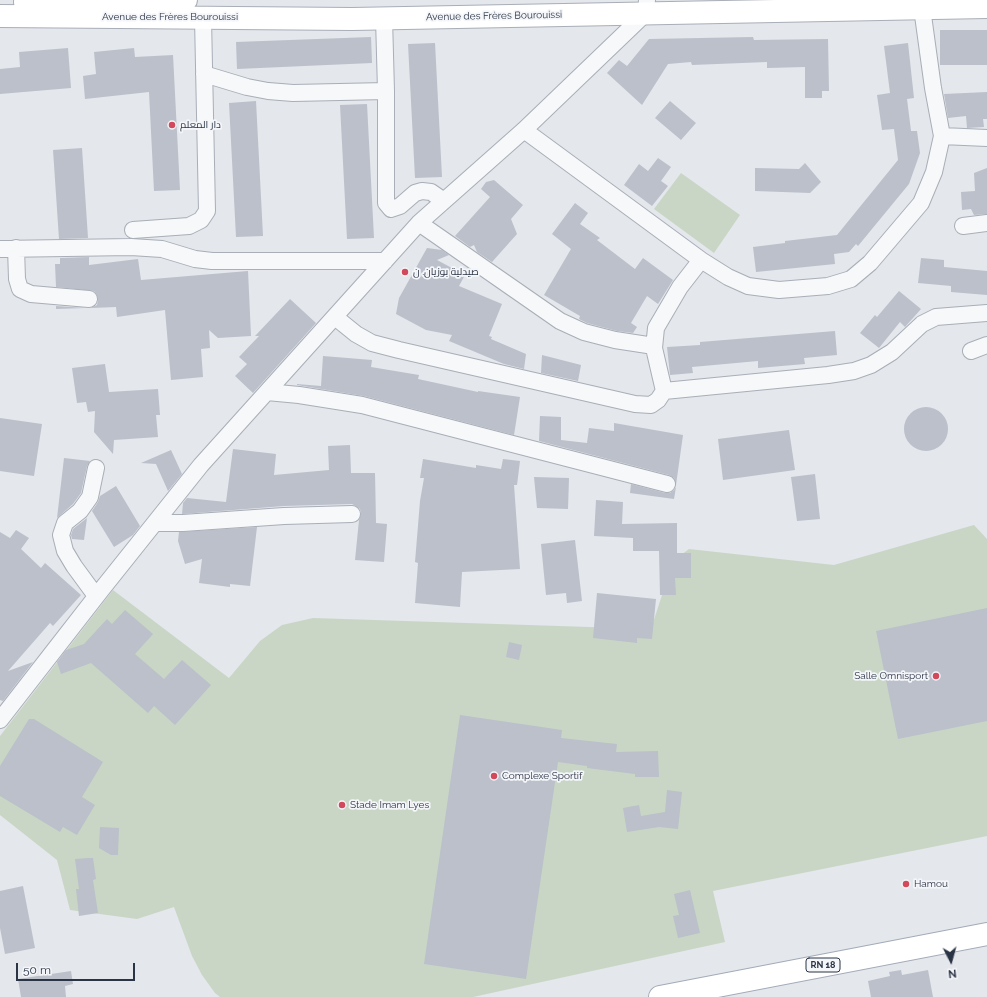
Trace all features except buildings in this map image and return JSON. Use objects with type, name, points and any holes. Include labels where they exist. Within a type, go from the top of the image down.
[{"type":"main road","points":[[0,2],[186,0]]},
{"type":"main road","name":"Avenue des Frères Bourouissi","points":[[0,16],[384,18],[647,7],[987,7]]},
{"type":"main road","name":"RN 18","points":[[660,997],[987,934]]},
{"type":"street","points":[[0,720],[96,596],[201,465],[385,261],[419,224],[524,130],[647,7]]},
{"type":"street","points":[[524,130],[701,260],[728,277],[748,286],[779,290],[828,286],[851,279],[870,263],[921,203],[934,172],[942,136],[933,88],[922,8]]},
{"type":"street","points":[[133,230],[189,226],[201,220],[207,211],[202,18]]},
{"type":"street","points":[[384,18],[386,91],[386,203],[391,209],[400,206],[415,193],[422,191],[431,192],[444,201]]},
{"type":"street","points":[[204,74],[246,87],[268,91],[293,93],[386,91]]},
{"type":"street","points":[[942,136],[987,138]]},
{"type":"street","points":[[963,226],[987,223]]},
{"type":"street","points":[[419,224],[560,321],[584,332],[615,340],[654,346]]},
{"type":"street","points":[[0,248],[131,247],[162,249],[196,259],[212,261],[385,261]]},
{"type":"street","points":[[16,248],[17,279],[20,289],[31,294],[89,299]]},
{"type":"street","points":[[335,317],[356,334],[372,343],[635,404],[650,405],[658,400],[664,391],[654,346],[656,328],[680,287],[701,260]]},
{"type":"street","points":[[664,391],[828,375],[854,370],[871,365],[892,352],[922,324],[936,317],[987,313]]},
{"type":"street","points":[[972,351],[987,345]]},
{"type":"street","points":[[267,392],[313,397],[362,405],[667,484]]},
{"type":"street","points":[[96,468],[90,497],[80,511],[64,523],[61,535],[65,551],[96,596]]},
{"type":"street","points":[[155,523],[183,524],[284,516],[352,514]]},
{"type":"green space","points":[[681,173],[740,215],[714,253],[654,209]]},
{"type":"green space","name":"Complexe Sportif","points":[[974,525],[987,539],[987,836],[713,891],[725,942],[473,997],[220,997],[215,993],[202,975],[192,956],[174,907],[137,919],[70,910],[57,860],[0,815],[0,736],[113,590],[229,678],[260,641],[282,625],[313,618],[651,629],[673,561],[689,549],[834,565]]},
{"type":"place","name":"دار المعلم","points":[[172,125]]},
{"type":"place","name":"صيدلية بوزيان. ن","points":[[405,272]]},
{"type":"place","name":"Salle Omnisport","points":[[936,676]]},
{"type":"place","name":"Complexe Sportif","points":[[494,776]]},
{"type":"place","name":"Stade Imam Lyes","points":[[342,805]]},
{"type":"place","name":"Hamou","points":[[906,884]]}]
